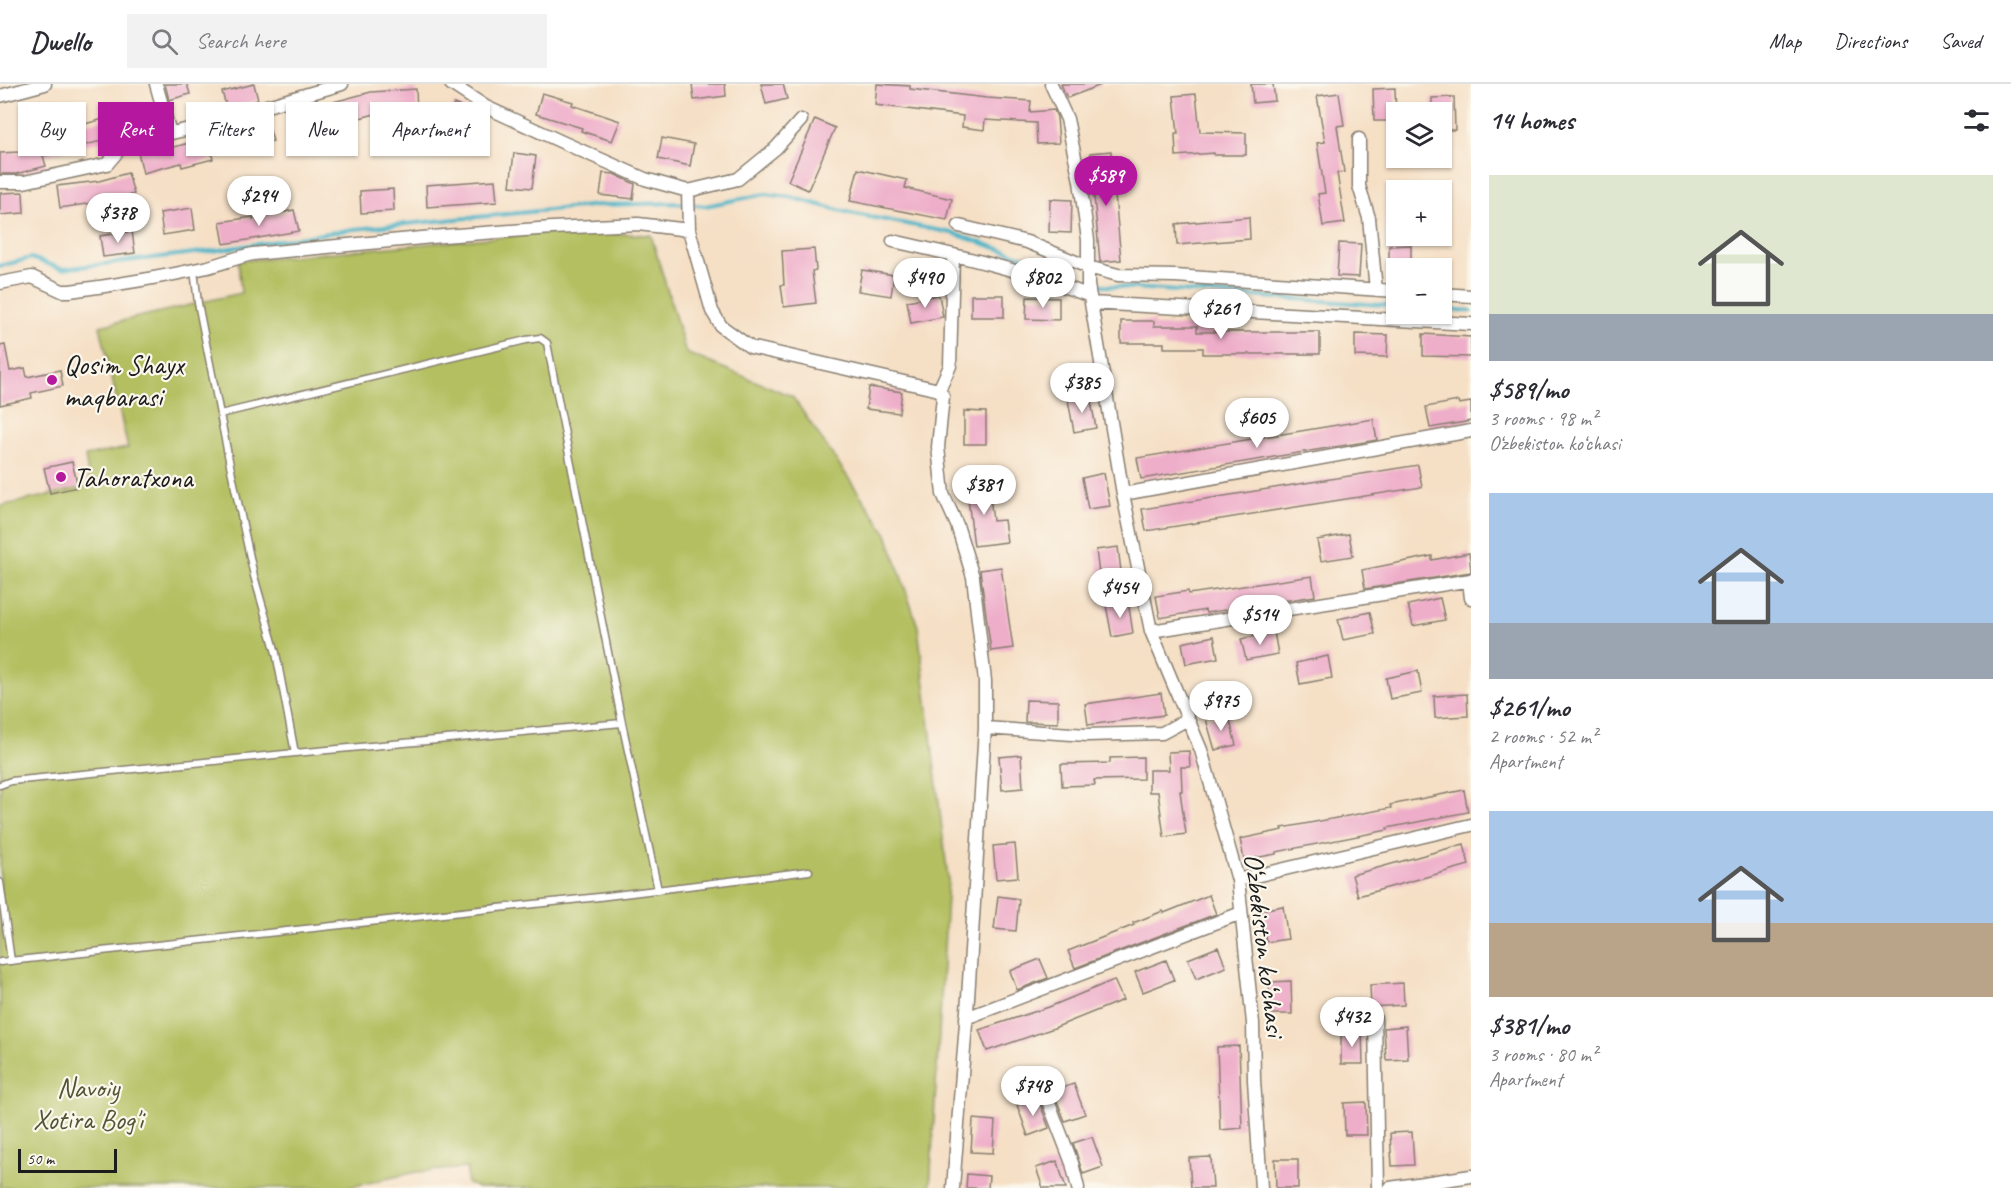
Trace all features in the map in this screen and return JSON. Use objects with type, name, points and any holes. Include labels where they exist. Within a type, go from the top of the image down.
[{"type":"street","points":[[0,96],[45,84]]},
{"type":"street","points":[[156,84],[161,102]]},
{"type":"street","points":[[174,132],[342,84]]},
{"type":"street","points":[[451,84],[463,88],[486,107],[635,175],[688,191],[738,179],[776,148],[801,120]]},
{"type":"street","name":"O‘zbekiston ko‘chasi","points":[[1051,84],[1067,119],[1080,181],[1088,240],[1090,300],[1123,494],[1151,631],[1201,750],[1238,880],[1253,1023],[1261,1188]]},
{"type":"street","points":[[1359,140],[1359,186],[1369,218],[1376,290]]},
{"type":"street","points":[[0,182],[24,182],[107,164],[114,156]]},
{"type":"street","points":[[688,191],[689,230],[712,311],[721,326],[750,347],[939,390]]},
{"type":"street","points":[[0,283],[32,277],[62,291],[70,291],[194,270],[253,254],[454,235],[638,224],[689,230]]},
{"type":"street","points":[[958,226],[1027,243],[1088,267],[1118,275],[1175,276],[1386,290]]},
{"type":"street","points":[[893,241],[1048,280],[1090,300],[1471,324]]},
{"type":"street","points":[[939,390],[950,366],[953,255]]},
{"type":"street","points":[[1452,295],[1471,296]]},
{"type":"street","points":[[939,390],[942,396],[938,447],[943,494],[957,525],[973,577],[985,681],[985,728],[953,1188]]},
{"type":"street","points":[[1123,494],[1471,431]]},
{"type":"street","points":[[1151,631],[1470,581],[1471,598]]},
{"type":"street","points":[[985,728],[1087,735],[1162,733],[1188,719]]},
{"type":"street","points":[[1238,880],[1471,825]]},
{"type":"street","points":[[966,1018],[1241,913]]},
{"type":"street","points":[[1375,1019],[1378,1188]]},
{"type":"street","points":[[1043,1088],[1072,1163],[1078,1188]]},
{"type":"street","points":[[1390,1188],[1471,1176]]},
{"type":"lane","points":[[194,270],[198,303],[220,414],[254,576],[276,653],[295,753]]},
{"type":"lane","points":[[220,414],[526,340],[540,338],[547,343],[622,723],[658,890]]},
{"type":"lane","points":[[0,785],[10,781],[622,723]]},
{"type":"lane","points":[[0,962],[658,890],[809,871]]},
{"type":"lane","points":[[0,882],[11,961]]},
{"type":"green space","name":"Navoiy Xotira Bog'i","points":[[554,232],[651,235],[686,353],[792,396],[887,534],[918,627],[948,879],[930,1188],[478,1188],[467,1183],[467,1168],[416,1172],[346,1188],[0,1188],[0,506],[90,486],[85,456],[128,448],[100,326],[241,293],[238,261]]},
{"type":"building","points":[[165,84],[187,84],[190,94],[169,100]]},
{"type":"building","points":[[254,84],[258,100],[225,102],[222,92]]},
{"type":"building","points":[[692,84],[725,84],[726,96],[694,100]]},
{"type":"building","points":[[761,84],[783,84],[787,99],[766,104]]},
{"type":"building","points":[[877,84],[910,86],[910,89],[987,98],[1031,101],[1030,112],[1054,110],[1057,117],[1059,143],[1037,144],[1036,123],[985,120],[984,130],[962,127],[963,116],[875,105]]},
{"type":"building","points":[[1061,84],[1101,84],[1101,85],[1067,98]]},
{"type":"building","points":[[1251,84],[1273,84],[1275,101],[1253,103]]},
{"type":"building","points":[[1395,88],[1395,102],[1386,102],[1386,121],[1374,121],[1373,89]]},
{"type":"building","points":[[416,89],[417,102],[370,102],[370,115],[358,118],[358,102],[333,102],[371,92]]},
{"type":"building","points":[[542,93],[573,102],[572,105],[620,121],[612,141],[581,131],[582,128],[536,114]]},
{"type":"building","points":[[1339,93],[1344,125],[1337,126],[1344,172],[1337,173],[1345,223],[1323,226],[1318,194],[1325,193],[1317,143],[1325,142],[1317,96]]},
{"type":"building","points":[[1196,94],[1200,132],[1246,133],[1246,155],[1214,155],[1214,153],[1176,156],[1175,134],[1178,134],[1174,96]]},
{"type":"building","points":[[1454,97],[1455,130],[1452,130],[1452,102],[1432,102],[1432,98]]},
{"type":"building","points":[[815,119],[835,128],[808,190],[788,181]]},
{"type":"building","points":[[98,120],[98,142],[86,145],[86,124]]},
{"type":"building","points":[[662,138],[694,144],[690,166],[658,159]]},
{"type":"building","points":[[186,144],[186,156],[212,156],[213,159],[182,167],[181,163],[143,173],[139,156],[174,156],[174,147]]},
{"type":"building","points":[[1111,151],[1121,260],[1100,262],[1090,153]]},
{"type":"building","points":[[18,152],[18,156],[43,156],[46,166],[16,174],[0,174],[0,153]]},
{"type":"building","points":[[514,153],[536,156],[532,188],[510,186]]},
{"type":"building","points":[[858,169],[907,180],[905,188],[952,199],[947,220],[850,201]]},
{"type":"building","points":[[128,173],[134,194],[60,208],[57,186],[99,181]]},
{"type":"building","points":[[603,173],[614,174],[635,184],[633,199],[600,195]]},
{"type":"building","points":[[495,180],[497,202],[427,207],[426,185]]},
{"type":"building","points":[[393,189],[394,211],[361,213],[360,191]]},
{"type":"building","points":[[23,192],[24,213],[0,215],[0,193]]},
{"type":"building","points":[[1050,199],[1072,200],[1071,233],[1049,232]]},
{"type":"building","points":[[192,208],[195,230],[163,235],[160,213]]},
{"type":"building","points":[[294,210],[299,231],[224,244],[220,222],[253,217],[253,219]]},
{"type":"building","points":[[1249,217],[1250,239],[1177,245],[1176,224]]},
{"type":"building","points":[[132,231],[135,253],[103,257],[100,236]]},
{"type":"building","points":[[1339,243],[1361,244],[1359,277],[1337,276]]},
{"type":"building","points":[[1389,246],[1411,246],[1411,258],[1389,258]]},
{"type":"building","points":[[814,249],[816,270],[812,271],[816,303],[784,307],[781,285],[784,285],[782,251]]},
{"type":"building","points":[[862,270],[894,275],[891,296],[858,291]]},
{"type":"building","points":[[939,295],[943,317],[911,323],[907,301]]},
{"type":"building","points":[[971,295],[1004,295],[1004,317],[971,317]]},
{"type":"building","points":[[1027,297],[1059,298],[1059,320],[1026,319]]},
{"type":"building","points":[[1121,321],[1154,321],[1154,326],[1197,326],[1197,332],[1320,332],[1320,354],[1203,354],[1203,348],[1164,348],[1164,343],[1121,343]]},
{"type":"building","points":[[1355,334],[1388,335],[1387,357],[1355,356]]},
{"type":"building","points":[[1423,334],[1471,337],[1471,357],[1423,356]]},
{"type":"building","points":[[5,345],[10,371],[25,368],[27,377],[60,370],[63,386],[31,393],[32,398],[0,405],[0,346]]},
{"type":"building","points":[[869,387],[902,392],[899,413],[866,409]]},
{"type":"building","points":[[1090,396],[1096,428],[1074,432],[1068,400]]},
{"type":"building","points":[[1458,401],[1459,404],[1471,402],[1471,421],[1430,428],[1426,407]]},
{"type":"building","points":[[964,411],[986,412],[986,444],[964,444]]},
{"type":"building","points":[[1373,419],[1377,440],[1141,479],[1137,458]]},
{"type":"building","name":"Tahoratxona","points":[[72,462],[78,487],[50,493],[44,468]]},
{"type":"building","points":[[1418,465],[1422,487],[1146,531],[1142,509]]},
{"type":"building","points":[[1104,473],[1110,506],[1088,509],[1082,478]]},
{"type":"building","points":[[988,480],[993,521],[1004,520],[1007,542],[974,546],[966,483]]},
{"type":"building","points":[[1349,534],[1353,556],[1321,561],[1317,540]]},
{"type":"building","points":[[1118,547],[1122,579],[1100,582],[1096,550]]},
{"type":"building","points":[[1469,553],[1471,572],[1365,589],[1362,570],[1432,556],[1432,560]]},
{"type":"building","points":[[1001,567],[1013,648],[991,651],[980,570]]},
{"type":"building","points":[[1312,576],[1315,596],[1160,618],[1156,596],[1188,591],[1189,594]]},
{"type":"building","points":[[1440,598],[1445,620],[1413,626],[1408,605]]},
{"type":"building","points":[[1128,601],[1133,633],[1112,637],[1106,605]]},
{"type":"building","points":[[1370,612],[1375,634],[1343,640],[1338,619]]},
{"type":"building","points":[[1274,632],[1278,654],[1246,660],[1241,639]]},
{"type":"building","points":[[1214,636],[1218,658],[1186,664],[1182,643]]},
{"type":"building","points":[[1328,656],[1332,678],[1300,684],[1296,663]]},
{"type":"building","points":[[1418,671],[1422,693],[1390,699],[1386,678]]},
{"type":"building","points":[[1161,693],[1164,715],[1088,725],[1085,704]]},
{"type":"building","points":[[1467,694],[1468,716],[1435,718],[1434,696]]},
{"type":"building","points":[[1026,700],[1058,701],[1058,723],[1025,722]]},
{"type":"building","points":[[1228,713],[1236,745],[1215,750],[1206,719]]},
{"type":"building","points":[[1189,751],[1190,767],[1181,767],[1182,791],[1180,791],[1186,834],[1164,837],[1158,792],[1149,792],[1149,770],[1169,770],[1168,752]]},
{"type":"building","points":[[1021,755],[1023,788],[1002,790],[999,757]]},
{"type":"building","points":[[1143,757],[1143,779],[1094,780],[1095,785],[1062,786],[1061,764],[1110,763],[1110,758]]},
{"type":"building","points":[[1464,790],[1468,812],[1244,860],[1240,839],[1283,830],[1282,828],[1391,808],[1390,805]]},
{"type":"building","points":[[1015,844],[1018,877],[996,879],[993,846]]},
{"type":"building","points":[[1464,844],[1469,865],[1358,896],[1352,875]]},
{"type":"building","points":[[1209,895],[1216,914],[1075,968],[1068,951],[1163,911],[1164,913]]},
{"type":"building","points":[[998,896],[1019,899],[1016,931],[994,929]]},
{"type":"building","points":[[1283,906],[1288,939],[1266,942],[1261,910]]},
{"type":"building","points":[[1218,947],[1226,967],[1196,979],[1188,959]]},
{"type":"building","points":[[1040,959],[1048,978],[1017,990],[1010,971]]},
{"type":"building","points":[[1166,960],[1174,980],[1143,992],[1135,972]]},
{"type":"building","points":[[1114,980],[1123,1000],[1054,1028],[987,1051],[979,1030],[1049,1007]]},
{"type":"building","points":[[1291,981],[1292,1014],[1270,1014],[1269,982]]},
{"type":"building","points":[[1403,983],[1404,1005],[1371,1007],[1370,985]]},
{"type":"building","points":[[1406,1026],[1408,1059],[1386,1060],[1384,1028]]},
{"type":"building","points":[[1362,1031],[1363,1064],[1341,1064],[1341,1032]]},
{"type":"building","points":[[1239,1046],[1242,1128],[1220,1130],[1217,1047]]},
{"type":"building","points":[[1074,1084],[1085,1114],[1065,1121],[1053,1091]]},
{"type":"building","points":[[1038,1098],[1049,1128],[1028,1136],[1017,1105]]},
{"type":"building","points":[[1366,1102],[1367,1135],[1345,1135],[1344,1103]]},
{"type":"building","points":[[973,1119],[995,1121],[993,1153],[971,1152]]},
{"type":"building","points":[[1412,1132],[1414,1165],[1392,1166],[1390,1133]]},
{"type":"building","points":[[1092,1137],[1103,1167],[1083,1174],[1073,1143]]},
{"type":"building","points":[[1211,1157],[1213,1188],[1191,1188],[1189,1158]]},
{"type":"building","points":[[1275,1159],[1298,1159],[1298,1188],[1276,1188]]},
{"type":"building","points":[[1057,1161],[1066,1188],[1043,1188],[1036,1168]]},
{"type":"building","points":[[967,1174],[989,1176],[988,1188],[966,1188]]},
{"type":"waterway","points":[[0,266],[31,258],[62,269],[219,250],[354,229],[600,205],[675,203],[705,206],[765,194],[790,197],[850,213],[952,233],[1077,275]]},
{"type":"waterway","points":[[1098,283],[1105,286],[1386,305]]},
{"type":"waterway","points":[[1452,310],[1471,311]]},
{"type":"place","name":"Qosim Shayx maqbarasi","points":[[52,380]]},
{"type":"place","name":"Tahoratxona","points":[[61,477]]}]
